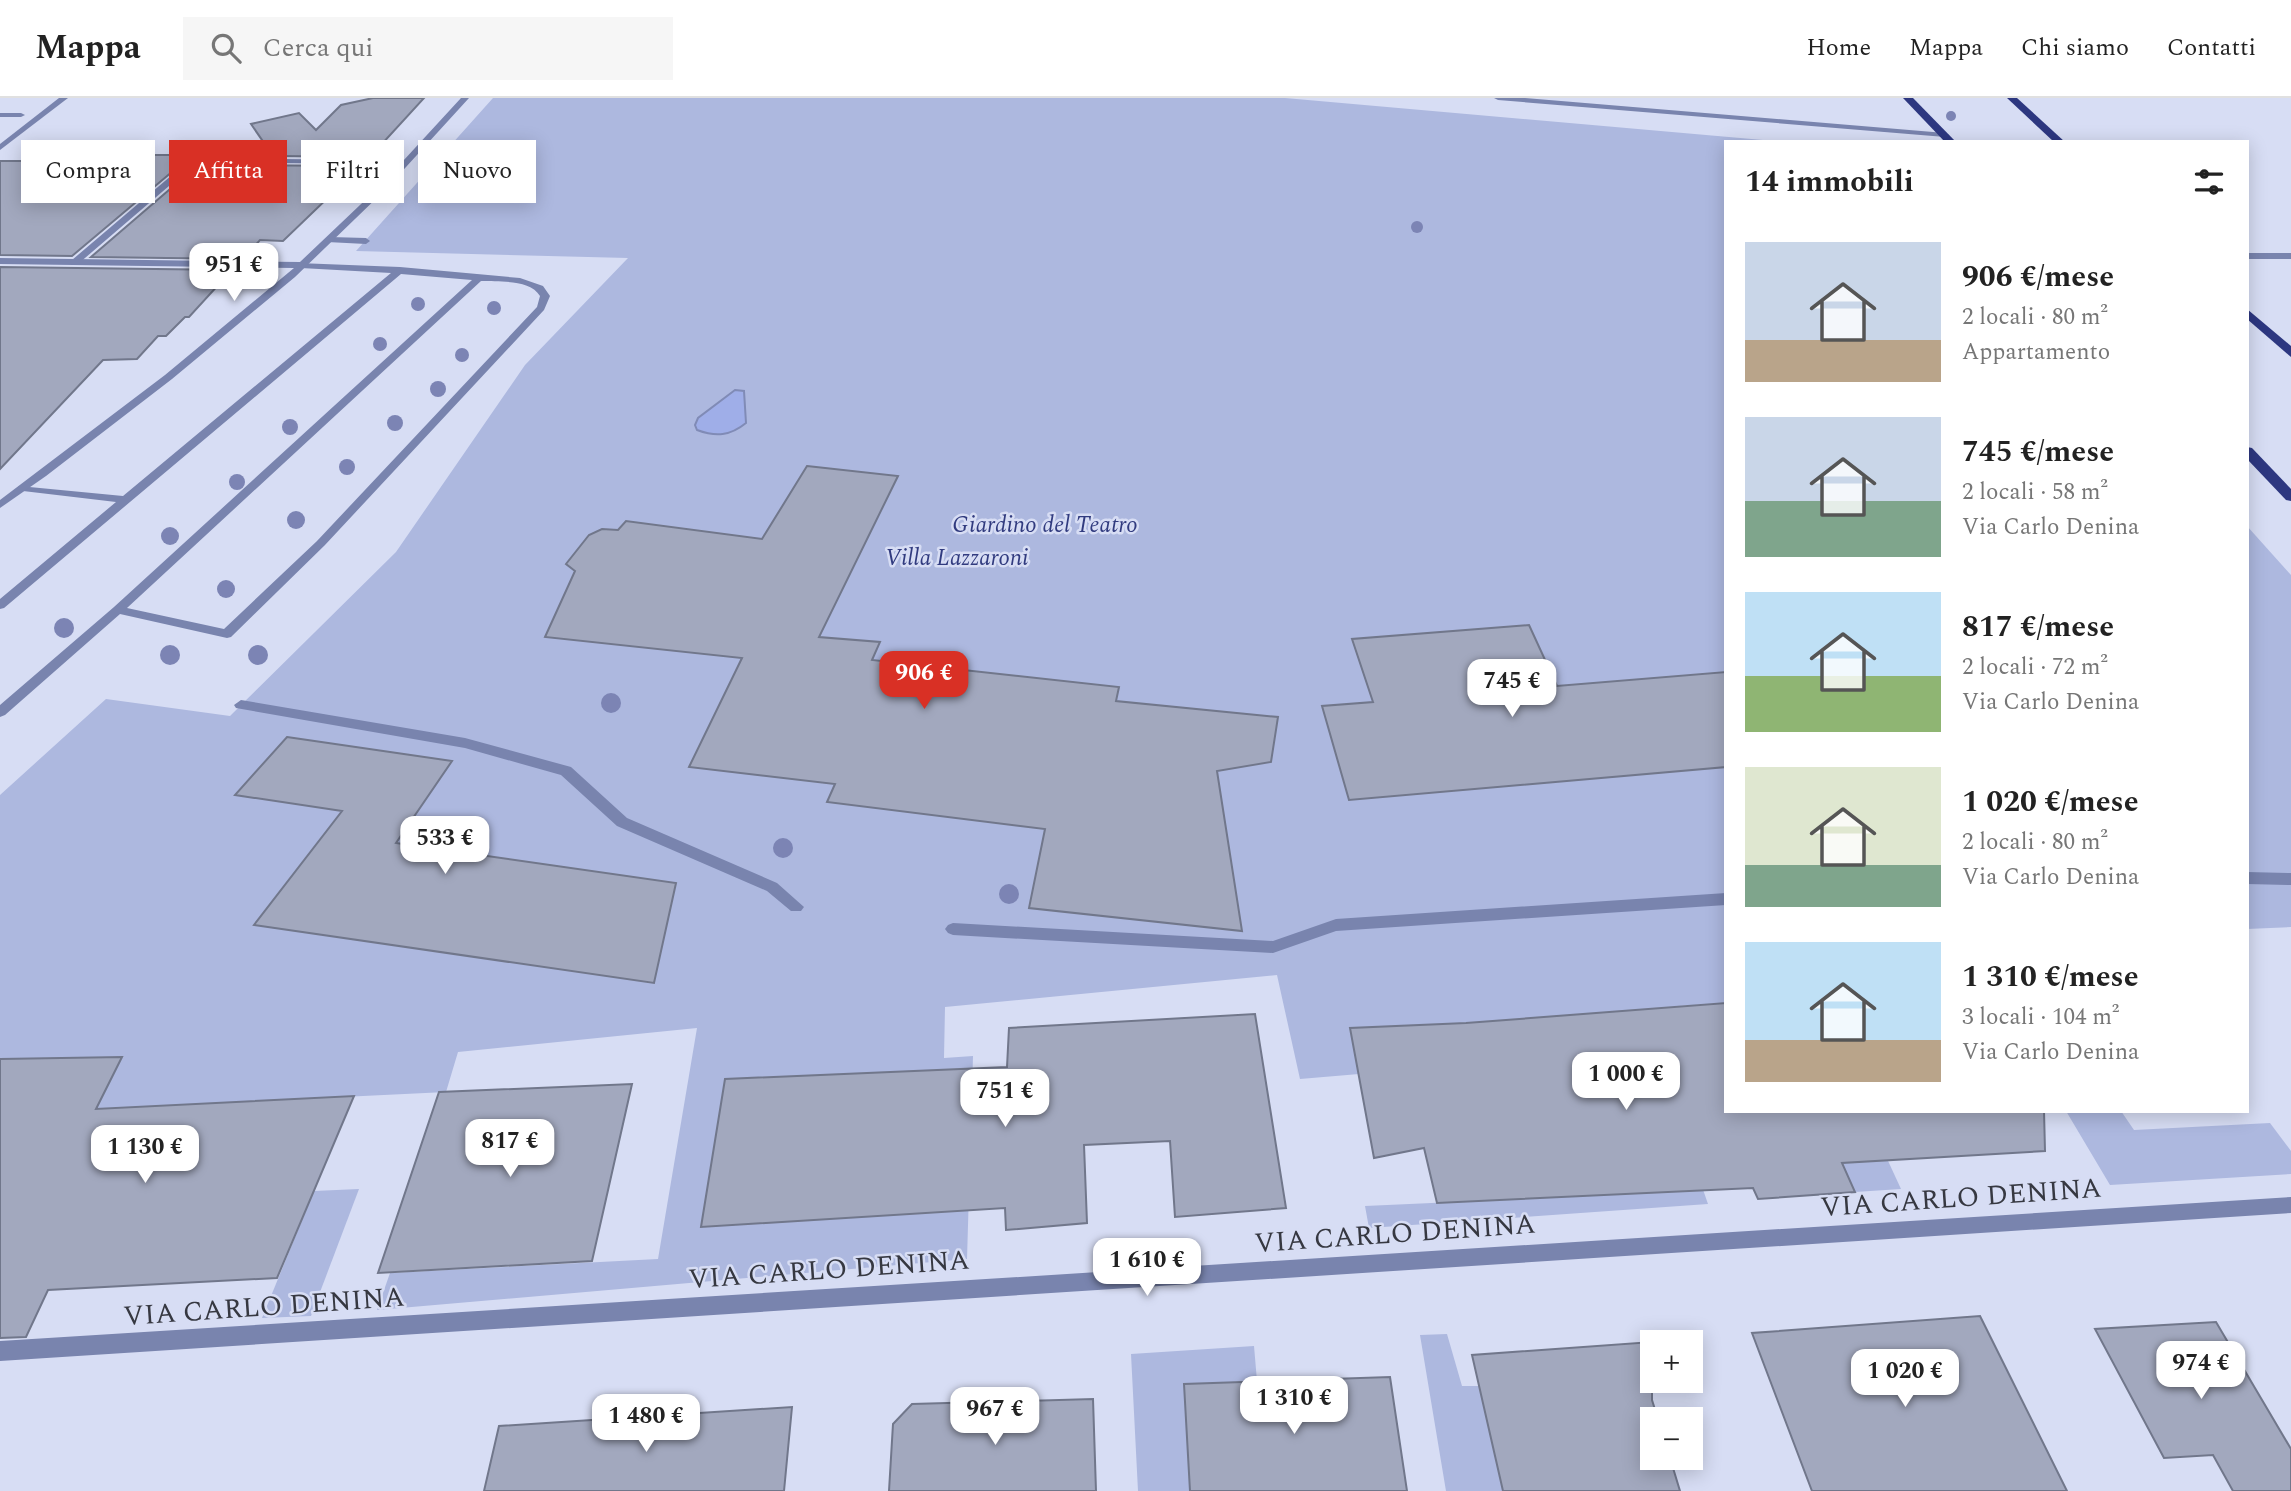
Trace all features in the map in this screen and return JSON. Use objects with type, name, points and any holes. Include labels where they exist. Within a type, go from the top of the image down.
[{"type":"main road","points":[[1908,98],[1948,139]]},
{"type":"main road","points":[[2012,98],[2058,140]]},
{"type":"main road","points":[[2249,315],[2291,353]]},
{"type":"main road","points":[[2249,453],[2291,497]]},
{"type":"street","points":[[0,148],[64,98]]},
{"type":"street","points":[[0,505],[235,322],[330,240],[408,162],[465,98]]},
{"type":"street","points":[[1498,98],[1948,139]]},
{"type":"street","points":[[0,115],[21,115]]},
{"type":"street","points":[[75,262],[195,160],[301,161]]},
{"type":"street","points":[[330,240],[366,241]]},
{"type":"street","points":[[2249,256],[2291,256]]},
{"type":"street","points":[[0,261],[301,265],[400,270],[520,281],[540,288],[545,296],[541,308],[321,542],[227,634],[118,610]]},
{"type":"street","points":[[0,605],[400,270]]},
{"type":"street","points":[[0,712],[118,610],[481,276]]},
{"type":"street","points":[[23,488],[125,500]]},
{"type":"street","points":[[241,705],[465,743],[566,771],[622,822],[772,887],[796,907]]},
{"type":"street","points":[[2249,878],[2291,879]]},
{"type":"street","points":[[953,929],[1273,947],[1336,925],[1724,899]]},
{"type":"street","name":"VIA CARLO DENINA","points":[[0,1352],[2291,1205]]},
{"type":"green space","name":"Villa Lazzaroni","points":[[493,98],[1285,98],[1763,140],[1724,140],[1724,1003],[1680,1006],[1707,1072],[1664,1077],[1708,1204],[1369,1228],[1365,1206],[1671,1192],[1607,1012],[1475,1023],[1351,1028],[1359,1074],[1300,1079],[1277,975],[945,1007],[944,1058],[973,1056],[967,1259],[377,1310],[390,1273],[658,1259],[697,1028],[458,1052],[446,1092],[96,1109],[122,1057],[0,1059],[0,795],[106,699],[230,716],[396,552],[525,365],[628,258],[356,251],[399,203],[404,203],[404,197],[418,182],[418,203],[536,203],[536,140],[455,140]]},
{"type":"green space","points":[[2249,528],[2291,575],[2291,927],[2249,929]]},
{"type":"green space","points":[[1819,1113],[1866,1113],[1901,1189],[1855,1192]]},
{"type":"green space","points":[[2067,1113],[2122,1113],[2134,1130],[2270,1123],[2291,1151],[2291,1174],[2110,1185]]},
{"type":"green space","points":[[359,1189],[311,1316],[262,1318],[314,1191]]},
{"type":"green space","points":[[1447,1334],[1462,1386],[1479,1386],[1503,1491],[1446,1491],[1420,1335]]},
{"type":"green space","points":[[1254,1346],[1257,1381],[1184,1384],[1190,1491],[1138,1491],[1131,1354]]},
{"type":"shaded area","points":[[735,390],[744,391],[746,423],[723,434],[697,430],[695,425],[698,418]]},
{"type":"building","points":[[373,98],[424,98],[386,140],[301,140],[301,156],[287,156],[287,140],[262,140],[251,124],[299,113],[316,130],[341,105]]},
{"type":"building","points":[[155,155],[169,155],[169,174],[155,186]]},
{"type":"building","points":[[0,161],[21,161],[21,203],[135,203],[72,256],[0,255]]},
{"type":"building","points":[[287,166],[301,166],[301,203],[323,203],[283,241],[260,240],[243,259],[91,257],[169,190],[169,203],[287,203]]},
{"type":"building","points":[[0,267],[232,270],[189,317],[185,317],[166,336],[158,336],[137,359],[103,360],[0,469]]},
{"type":"building","points":[[807,466],[898,476],[819,637],[880,642],[872,660],[1119,687],[1116,701],[1278,717],[1271,762],[1217,771],[1242,931],[1029,908],[1045,829],[827,802],[835,784],[689,767],[742,658],[545,637],[575,571],[566,564],[589,535],[602,529],[618,530],[626,521],[762,539]]},
{"type":"building","points":[[1529,625],[1557,686],[1724,672],[1724,767],[1349,800],[1322,706],[1373,702],[1352,639]]},
{"type":"building","points":[[287,737],[452,761],[396,843],[676,883],[654,983],[254,925],[342,811],[235,795]]},
{"type":"building","points":[[1724,1003],[1724,1113],[2044,1113],[2045,1151],[1842,1163],[1855,1192],[1758,1199],[1753,1188],[1437,1203],[1424,1148],[1374,1158],[1350,1028],[1466,1023]]},
{"type":"building","points":[[1255,1014],[1286,1208],[1175,1217],[1170,1141],[1084,1145],[1087,1223],[1006,1230],[1005,1208],[701,1227],[725,1079],[1007,1067],[1009,1028]]},
{"type":"building","points":[[122,1057],[96,1109],[354,1096],[277,1278],[48,1290],[26,1337],[0,1338],[0,1059]]},
{"type":"building","points":[[632,1084],[592,1261],[378,1273],[439,1092]]},
{"type":"building","points":[[1980,1316],[2067,1491],[1812,1491],[1752,1333]]},
{"type":"building","points":[[2216,1322],[2291,1449],[2291,1491],[2233,1491],[2213,1455],[2164,1458],[2095,1329]]},
{"type":"building","points":[[1640,1343],[1640,1393],[1652,1393],[1654,1407],[1640,1407],[1640,1470],[1674,1470],[1680,1491],[1503,1491],[1472,1355]]},
{"type":"building","points":[[1390,1377],[1407,1491],[1190,1491],[1184,1384]]},
{"type":"building","points":[[1093,1399],[1096,1491],[889,1491],[893,1424],[912,1404]]},
{"type":"building","points":[[792,1407],[784,1491],[484,1491],[499,1426]]},
{"type":"park label","name":"Giardino del Teatro","points":[[1045,525]]}]
